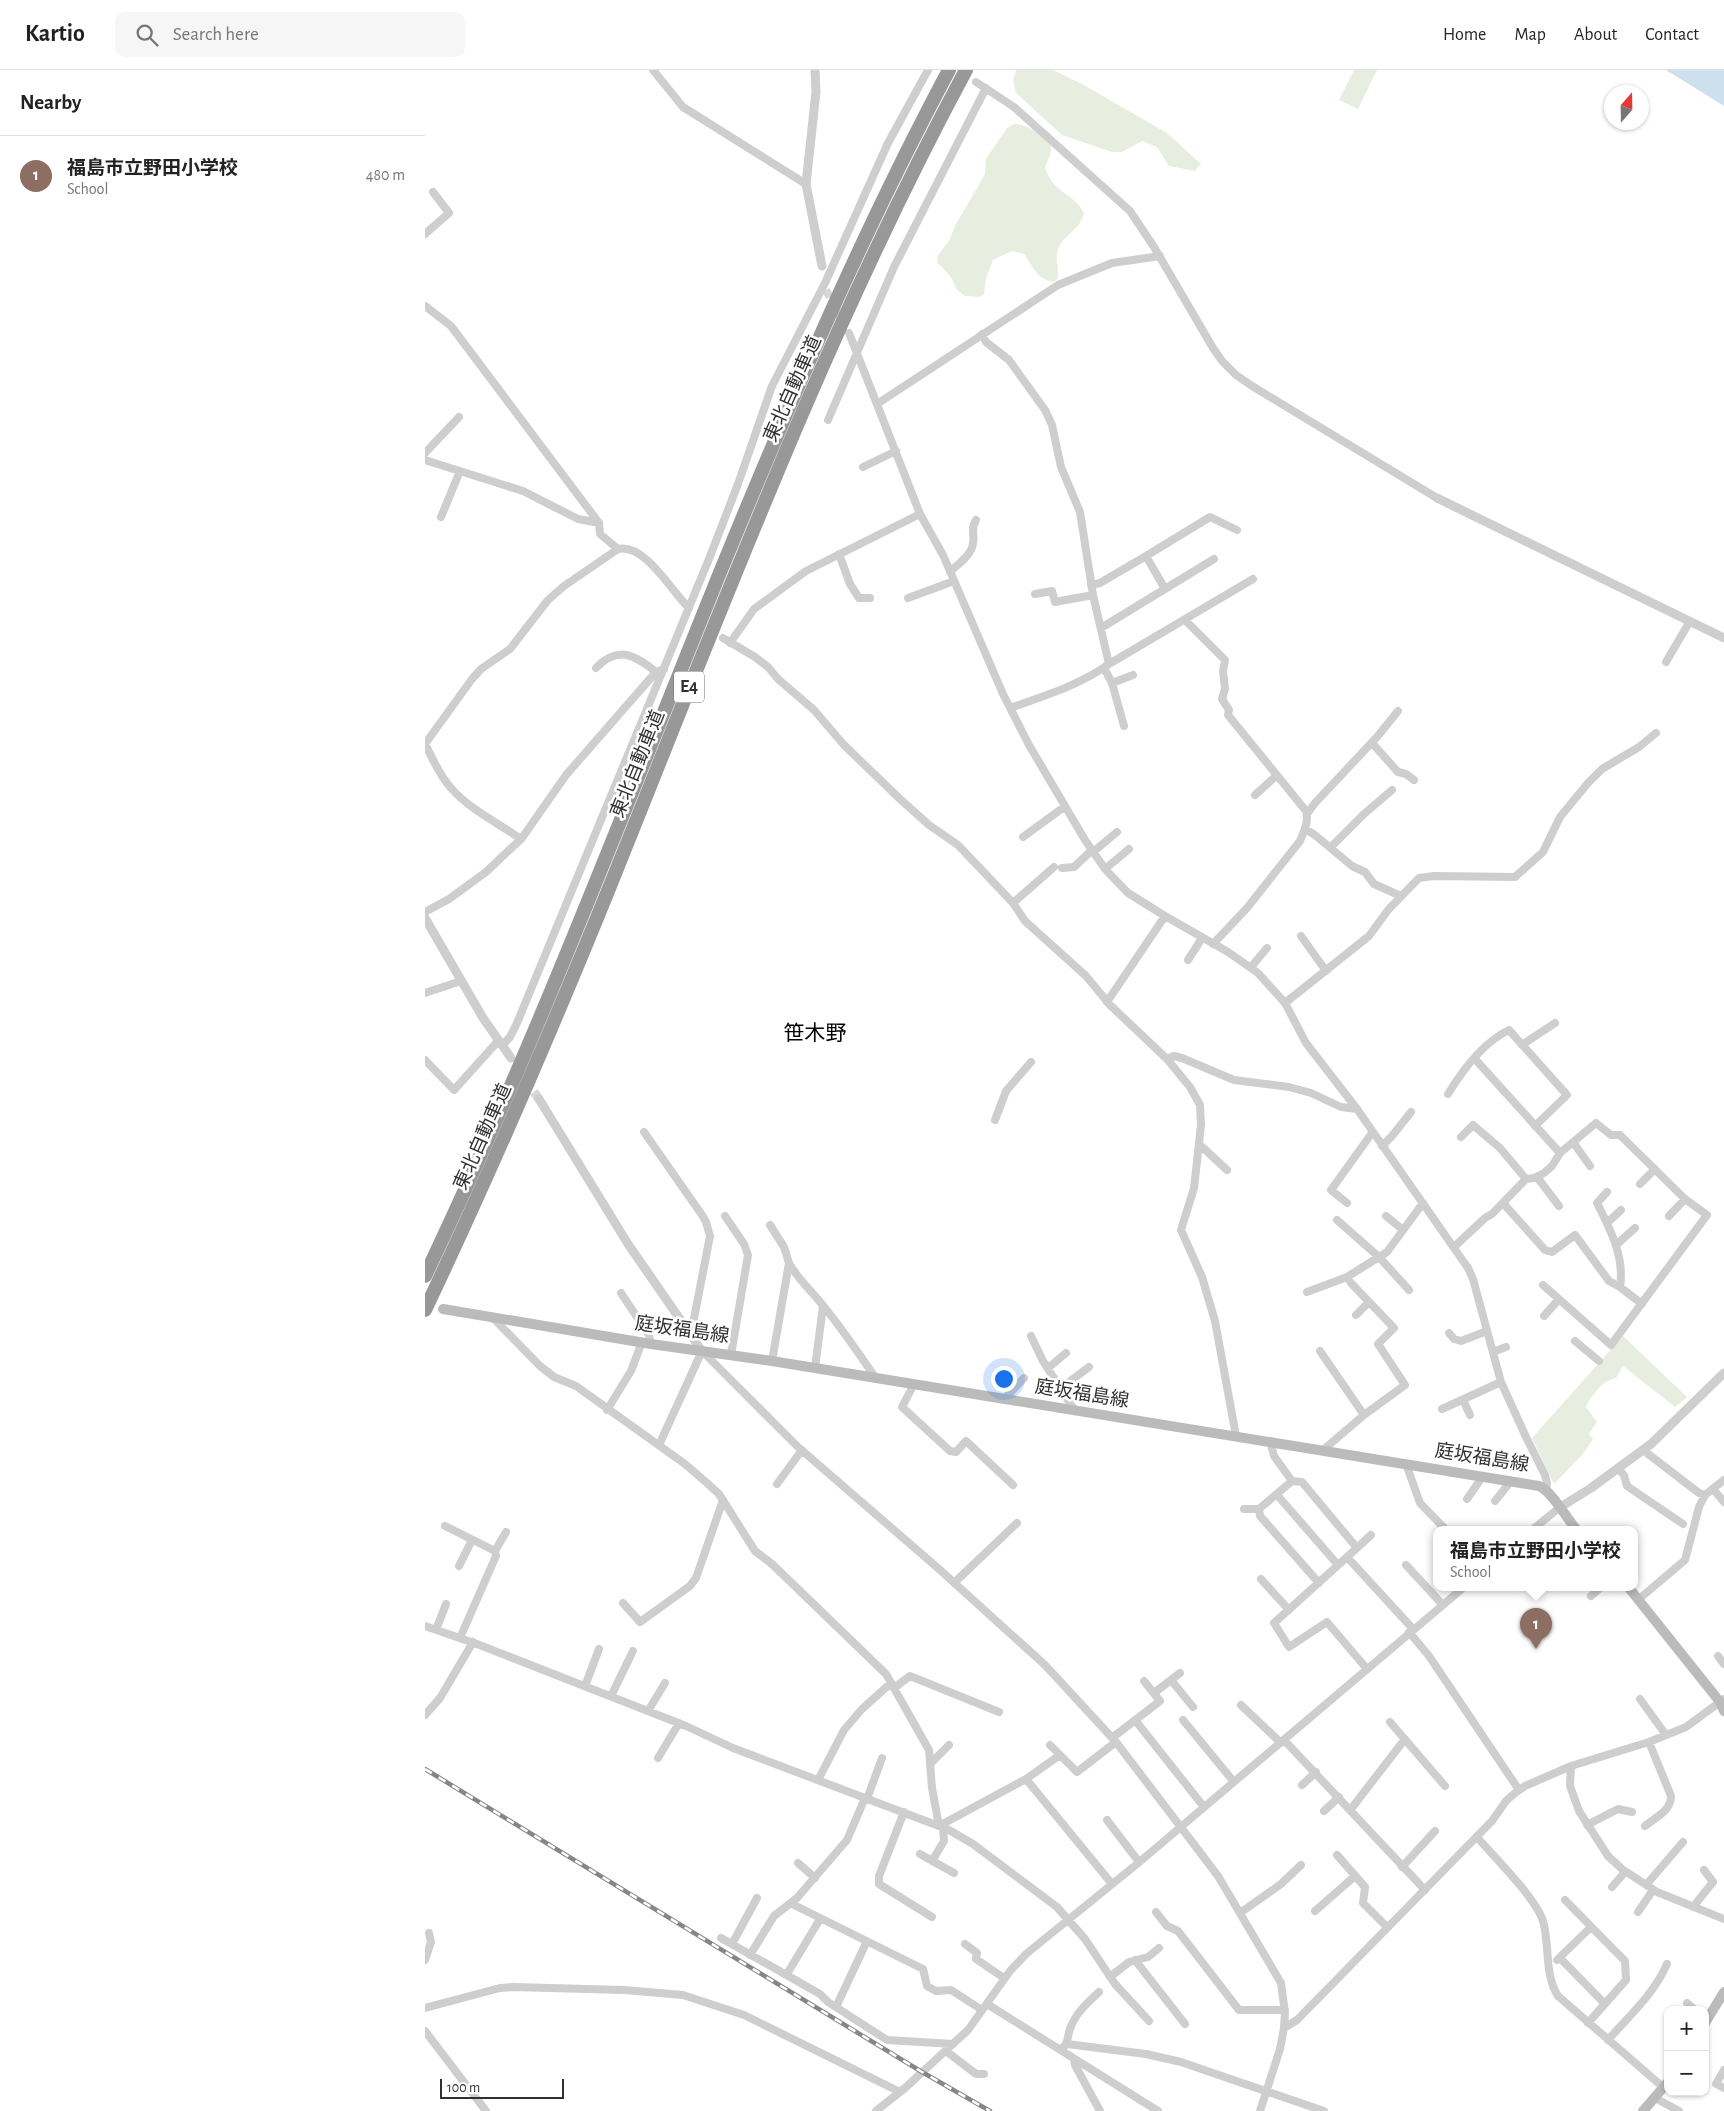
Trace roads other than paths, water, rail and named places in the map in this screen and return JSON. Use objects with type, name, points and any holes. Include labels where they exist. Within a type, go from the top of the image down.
[{"type":"highway","name":"東北自動車道","points":[[425,1276],[531,1038],[784,420],[863,243],[911,143],[949,70]]},
{"type":"highway","name":"東北自動車道","points":[[425,1310],[465,1226],[544,1046],[757,519],[816,381],[875,250],[966,70]]},
{"type":"main road","name":"庭坂福島線","points":[[443,1309],[646,1343],[875,1377],[1269,1441],[1403,1466],[1483,1476],[1539,1486],[1546,1489],[1574,1526]]},
{"type":"main road","points":[[1632,1591],[1723,1704]]},
{"type":"main road","points":[[1709,2016],[1722,1999]]},
{"type":"main road","points":[[1643,2111],[1664,2087]]},
{"type":"street","points":[[653,70],[683,107],[806,184]]},
{"type":"street","points":[[815,70],[816,92],[806,184],[825,286]]},
{"type":"street","points":[[425,1060],[454,1090],[501,1043],[510,1037],[660,671],[687,623],[689,608],[738,484],[773,386],[825,286],[888,143],[928,70]]},
{"type":"street","points":[[976,82],[1014,108],[1130,211],[1160,256],[1213,348],[1222,361],[1236,375],[1311,423],[1437,498],[1724,638]]},
{"type":"street","points":[[828,420],[894,267],[986,88]]},
{"type":"street","points":[[425,234],[449,213],[433,192]]},
{"type":"street","points":[[877,404],[1058,285],[1081,274],[1112,264],[1160,256]]},
{"type":"street","points":[[425,306],[451,326],[599,523],[600,534],[618,549]]},
{"type":"street","points":[[849,333],[920,514],[943,555],[1011,708],[1065,807],[1105,868],[1128,893],[1251,967],[1285,1004],[1306,1043],[1357,1109],[1468,1268],[1473,1279],[1501,1382],[1525,1437],[1545,1475],[1546,1489]]},
{"type":"street","points":[[982,334],[987,342],[1009,360],[1045,410],[1052,425],[1061,467],[1080,512],[1106,666],[1124,726]]},
{"type":"street","points":[[425,453],[459,417]]},
{"type":"street","points":[[863,467],[896,451]]},
{"type":"street","points":[[425,460],[523,491],[578,519],[599,523]]},
{"type":"street","points":[[441,517],[460,472]]},
{"type":"street","points":[[730,643],[750,614],[761,603],[806,571],[920,514]]},
{"type":"street","points":[[1091,586],[1100,583],[1210,517],[1237,530]]},
{"type":"street","points":[[950,572],[970,552],[973,543],[972,526],[976,520]]},
{"type":"street","points":[[521,839],[481,812],[452,789],[437,768],[425,744],[472,679],[481,669],[510,648],[548,600],[564,586],[618,549],[627,548],[639,552],[689,608]]},
{"type":"street","points":[[839,554],[850,584],[859,598],[870,598]]},
{"type":"street","points":[[1146,556],[1165,589]]},
{"type":"street","points":[[1101,628],[1214,559]]},
{"type":"street","points":[[1011,708],[1055,692],[1106,666],[1253,579]]},
{"type":"street","points":[[908,598],[954,581]]},
{"type":"street","points":[[1035,594],[1052,591],[1055,602],[1093,595]]},
{"type":"street","points":[[1185,620],[1225,660],[1223,671],[1225,689],[1222,699],[1229,710],[1228,715],[1307,814]]},
{"type":"street","points":[[1666,662],[1690,621]]},
{"type":"street","points":[[723,638],[769,667],[791,691],[815,710],[844,745],[900,799],[929,825],[957,845],[1013,903],[1025,921],[1073,963],[1107,1002],[1167,1059],[1190,1087],[1199,1105],[1201,1125],[1194,1188],[1181,1230],[1202,1277],[1215,1322],[1236,1436]]},
{"type":"street","points":[[596,668],[610,657],[631,654],[660,671]]},
{"type":"street","points":[[425,912],[449,899],[487,872],[521,839],[566,775],[660,671]]},
{"type":"street","points":[[1112,684],[1133,675]]},
{"type":"street","points":[[1213,944],[1247,908],[1295,848],[1305,829],[1307,814],[1315,803],[1372,743],[1398,710]]},
{"type":"street","points":[[1285,1004],[1369,936],[1415,881],[1424,877],[1515,877],[1543,852],[1560,817],[1602,768],[1639,747],[1656,733]]},
{"type":"street","points":[[1372,743],[1398,772],[1406,774],[1413,780]]},
{"type":"street","points":[[1255,795],[1277,776]]},
{"type":"street","points":[[1331,847],[1364,814],[1392,790]]},
{"type":"street","points":[[1023,837],[1065,807]]},
{"type":"street","points":[[1305,829],[1331,847],[1352,866],[1365,872],[1374,884],[1401,896]]},
{"type":"street","points":[[1013,903],[1058,868],[1074,867],[1117,832]]},
{"type":"street","points":[[1105,868],[1129,849]]},
{"type":"street","points":[[1107,1002],[1165,916]]},
{"type":"street","points":[[425,918],[461,981],[511,1058]]},
{"type":"street","points":[[1301,936],[1326,971]]},
{"type":"street","points":[[1188,960],[1203,938]]},
{"type":"street","points":[[1251,967],[1267,948]]},
{"type":"street","points":[[425,993],[461,981]]},
{"type":"street","points":[[1522,1044],[1555,1023]]},
{"type":"street","points":[[1448,1094],[1463,1069],[1496,1036],[1509,1030],[1567,1095],[1535,1126]]},
{"type":"street","points":[[1167,1059],[1174,1056],[1182,1058],[1234,1080],[1289,1086],[1311,1093],[1341,1107],[1357,1109]]},
{"type":"street","points":[[1475,1059],[1560,1153]]},
{"type":"street","points":[[995,1120],[1006,1091],[1031,1062]]},
{"type":"street","points":[[539,1099],[629,1244],[702,1351],[802,1450],[1045,1665],[1114,1740],[1218,1876],[1281,1983],[1285,2010],[1284,2028],[1260,2111]]},
{"type":"street","points":[[1382,1146],[1411,1112]]},
{"type":"street","points":[[1454,1247],[1503,1203],[1526,1179],[1537,1177],[1552,1166],[1555,1157],[1596,1123],[1611,1136],[1621,1136],[1685,1199],[1707,1215],[1611,1345],[1543,1285]]},
{"type":"street","points":[[1461,1138],[1473,1125],[1500,1148],[1526,1179]]},
{"type":"street","points":[[643,1132],[702,1215],[709,1228],[710,1236],[691,1334]]},
{"type":"street","points":[[1347,1203],[1331,1190],[1372,1133]]},
{"type":"street","points":[[1573,1142],[1590,1166]]},
{"type":"street","points":[[1199,1144],[1227,1170]]},
{"type":"street","points":[[1640,1184],[1655,1169]]},
{"type":"street","points":[[1537,1177],[1559,1206]]},
{"type":"street","points":[[1607,1192],[1597,1204],[1616,1245],[1622,1278],[1620,1287]]},
{"type":"street","points":[[1669,1216],[1685,1199]]},
{"type":"street","points":[[1307,1292],[1347,1278],[1379,1257],[1392,1247],[1423,1203]]},
{"type":"street","points":[[1503,1203],[1545,1250],[1552,1252],[1575,1236],[1609,1280],[1643,1304]]},
{"type":"street","points":[[1607,1223],[1621,1210]]},
{"type":"street","points":[[725,1216],[744,1244],[747,1255],[731,1355]]},
{"type":"street","points":[[1386,1216],[1403,1230]]},
{"type":"street","points":[[1337,1220],[1379,1257],[1409,1290]]},
{"type":"street","points":[[770,1225],[784,1247],[789,1263],[800,1282],[823,1306],[875,1377]]},
{"type":"street","points":[[1616,1245],[1635,1228]]},
{"type":"street","points":[[772,1361],[789,1263]]},
{"type":"street","points":[[1323,1450],[1364,1415],[1405,1385],[1378,1344],[1394,1328],[1347,1278]]},
{"type":"street","points":[[607,1410],[631,1371],[649,1335],[621,1293]]},
{"type":"street","points":[[1544,1316],[1559,1299]]},
{"type":"street","points":[[1356,1315],[1369,1302]]},
{"type":"street","points":[[815,1368],[823,1306]]},
{"type":"street","points":[[491,1317],[539,1366],[554,1377],[576,1386],[607,1410],[659,1445],[685,1464],[719,1494],[755,1551],[850,1637],[879,1666],[893,1685],[925,1741],[931,1763],[932,1788],[943,1841],[932,1861]]},
{"type":"street","points":[[1449,1333],[1454,1339],[1461,1341],[1487,1331]]},
{"type":"street","points":[[1031,1336],[1048,1368],[1075,1410]]},
{"type":"street","points":[[1575,1341],[1599,1361]]},
{"type":"street","points":[[1493,1352],[1506,1347]]},
{"type":"street","points":[[659,1445],[702,1351]]},
{"type":"street","points":[[1320,1351],[1364,1415]]},
{"type":"street","points":[[1048,1368],[1066,1354]]},
{"type":"street","points":[[1061,1388],[1089,1367]]},
{"type":"street","points":[[1537,1526],[1559,1508],[1643,1450],[1723,1376]]},
{"type":"street","points":[[1008,1399],[1009,1395],[1024,1378]]},
{"type":"street","points":[[1442,1409],[1501,1382]]},
{"type":"street","points":[[914,1384],[902,1407],[950,1451],[956,1452],[966,1440],[1013,1485]]},
{"type":"street","points":[[1463,1400],[1470,1415]]},
{"type":"street","points":[[1269,1441],[1274,1456],[1292,1481],[1302,1482],[1357,1548]]},
{"type":"street","points":[[777,1484],[802,1450]]},
{"type":"street","points":[[1643,1450],[1699,1493],[1705,1495]]},
{"type":"street","points":[[1403,1466],[1420,1503],[1442,1526]]},
{"type":"street","points":[[1618,1469],[1624,1475],[1627,1486],[1683,1524]]},
{"type":"street","points":[[1467,1499],[1483,1476]]},
{"type":"street","points":[[1639,1599],[1685,1560],[1699,1507],[1705,1495],[1724,1480]]},
{"type":"street","points":[[1244,1509],[1259,1509],[1277,1496],[1292,1481]]},
{"type":"street","points":[[1495,1501],[1511,1481]]},
{"type":"street","points":[[1713,1489],[1724,1502]]},
{"type":"street","points":[[1277,1496],[1338,1565]]},
{"type":"street","points":[[623,1603],[640,1622],[690,1586],[696,1578],[723,1500]]},
{"type":"street","points":[[1259,1509],[1260,1516],[1319,1583]]},
{"type":"street","points":[[954,1583],[1017,1522]]},
{"type":"street","points":[[445,1526],[495,1551]]},
{"type":"street","points":[[460,1638],[496,1556],[495,1551],[506,1532]]},
{"type":"street","points":[[1367,1669],[1327,1622],[1289,1647],[1274,1623],[1371,1535]]},
{"type":"street","points":[[459,1566],[472,1540]]},
{"type":"street","points":[[1347,1557],[1411,1630],[1519,1790]]},
{"type":"street","points":[[1407,1565],[1442,1604]]},
{"type":"street","points":[[1261,1578],[1289,1610]]},
{"type":"street","points":[[876,2111],[905,2088],[968,2030],[1005,1978],[1025,1954],[1180,1828],[1459,1591]]},
{"type":"street","points":[[1591,1596],[1596,1591]]},
{"type":"street","points":[[436,1630],[446,1604]]},
{"type":"street","points":[[425,1626],[473,1642],[611,1696],[679,1723],[733,1748],[903,1812],[960,1836],[1057,1907],[1085,1939],[1110,1977],[1149,2021]]},
{"type":"street","points":[[425,1715],[440,1698],[473,1642]]},
{"type":"street","points":[[585,1686],[599,1649]]},
{"type":"street","points":[[611,1696],[633,1651]]},
{"type":"street","points":[[1718,1656],[1724,1664]]},
{"type":"street","points":[[1154,1693],[1180,1673]]},
{"type":"street","points":[[818,1780],[844,1730],[862,1709],[893,1685],[910,1676],[999,1712]]},
{"type":"street","points":[[1171,1680],[1193,1707]]},
{"type":"street","points":[[1050,1745],[1077,1772],[1135,1720],[1160,1701],[1144,1681]]},
{"type":"street","points":[[647,1711],[665,1682]]},
{"type":"street","points":[[1640,1698],[1667,1735]]},
{"type":"street","points":[[1284,2028],[1297,2020],[1493,1821],[1506,1802],[1519,1790],[1571,1766],[1649,1742],[1686,1727],[1723,1704]]},
{"type":"street","points":[[1241,1705],[1316,1772],[1425,1890]]},
{"type":"street","points":[[1135,1720],[1204,1807]]},
{"type":"street","points":[[1183,1720],[1235,1782]]},
{"type":"street","points":[[1391,1722],[1445,1786]]},
{"type":"street","points":[[658,1758],[679,1723]]},
{"type":"street","points":[[1351,1809],[1405,1739]]},
{"type":"street","points":[[1645,1826],[1669,1807],[1671,1802],[1671,1796],[1649,1742]]},
{"type":"street","points":[[931,1763],[949,1745]]},
{"type":"street","points":[[941,1827],[1027,1779],[1060,1755]]},
{"type":"street","points":[[750,1955],[774,1916],[792,1904],[850,1836],[882,1758]]},
{"type":"street","points":[[1571,1766],[1570,1786],[1587,1825],[1608,1856],[1625,1872],[1653,1890],[1724,1919]]},
{"type":"street","points":[[1302,1785],[1316,1772]]},
{"type":"street","points":[[1027,1779],[1111,1884]]},
{"type":"street","points":[[1324,1811],[1339,1797]]},
{"type":"street","points":[[1587,1825],[1619,1809],[1632,1812]]},
{"type":"street","points":[[903,1812],[879,1876],[879,1884],[932,1917]]},
{"type":"street","points":[[1107,1820],[1139,1862]]},
{"type":"street","points":[[1402,1867],[1435,1831]]},
{"type":"street","points":[[1477,1837],[1531,1900],[1539,1913],[1545,1930],[1552,1985],[1558,1996],[1608,2040],[1664,2083]]},
{"type":"street","points":[[1646,1885],[1683,1842]]},
{"type":"street","points":[[920,1854],[954,1873]]},
{"type":"street","points":[[1337,1855],[1365,1887],[1363,1903],[1387,1927]]},
{"type":"street","points":[[798,1863],[815,1878]]},
{"type":"street","points":[[1240,1913],[1281,1884],[1301,1865]]},
{"type":"street","points":[[1693,1907],[1713,1882],[1704,1870]]},
{"type":"street","points":[[1612,1886],[1625,1872]]},
{"type":"street","points":[[1315,1911],[1355,1876]]},
{"type":"street","points":[[1638,1912],[1653,1890]]},
{"type":"street","points":[[732,1944],[757,1898]]},
{"type":"street","points":[[1565,1900],[1625,1961],[1626,1980],[1588,2023]]},
{"type":"street","points":[[792,1904],[923,1969],[927,1986],[936,1991],[951,1990],[984,2007],[1074,2058],[1158,2111]]},
{"type":"street","points":[[1156,1912],[1167,1926],[1178,1930],[1239,2010],[1285,2010]]},
{"type":"street","points":[[787,1974],[820,1919]]},
{"type":"street","points":[[1549,1964],[1560,1958],[1591,1927]]},
{"type":"street","points":[[425,1960],[431,1942],[429,1933]]},
{"type":"street","points":[[721,1938],[820,1994],[836,2007],[887,2040],[953,2044]]},
{"type":"street","points":[[836,2007],[867,1941]]},
{"type":"street","points":[[965,1944],[975,1950],[976,1959],[1005,1978]]},
{"type":"street","points":[[1110,1977],[1129,1962],[1148,1957],[1159,1948]]},
{"type":"street","points":[[1560,1958],[1605,2004]]},
{"type":"street","points":[[1135,1960],[1185,2024]]},
{"type":"street","points":[[1608,2040],[1648,1996],[1661,1978],[1667,1964]]},
{"type":"street","points":[[425,2008],[435,2007],[500,1988],[513,1987],[624,1990],[683,1996],[743,2015],[899,2091]]},
{"type":"street","points":[[1059,2050],[1067,2044],[1072,2022],[1085,2004],[1099,1992]]},
{"type":"street","points":[[1687,2003],[1690,2006]]},
{"type":"street","points":[[425,2031],[487,2111]]},
{"type":"street","points":[[1067,2044],[1163,2058],[1323,2111]]},
{"type":"street","points":[[946,2050],[976,2074],[984,2074]]},
{"type":"street","points":[[1074,2058],[1075,2065],[1096,2110]]},
{"type":"street","points":[[1724,2070],[1716,2084],[1724,2088]]},
{"type":"street","points":[[1655,2098],[1665,2108],[1679,2111]]},
{"type":"water","points":[[1666,70],[1724,70],[1724,106]]},
{"type":"tunnel","points":[[826,290],[843,322]]},
{"type":"tunnel","points":[[526,1081],[539,1099]]},
{"type":"railway","points":[[425,1769],[922,2072],[990,2111]]},
{"type":"place","name":"福島市立野田小学校","points":[[1536,1649]]},
{"type":"district","name":"笹木野","points":[[815,1033]]}]
